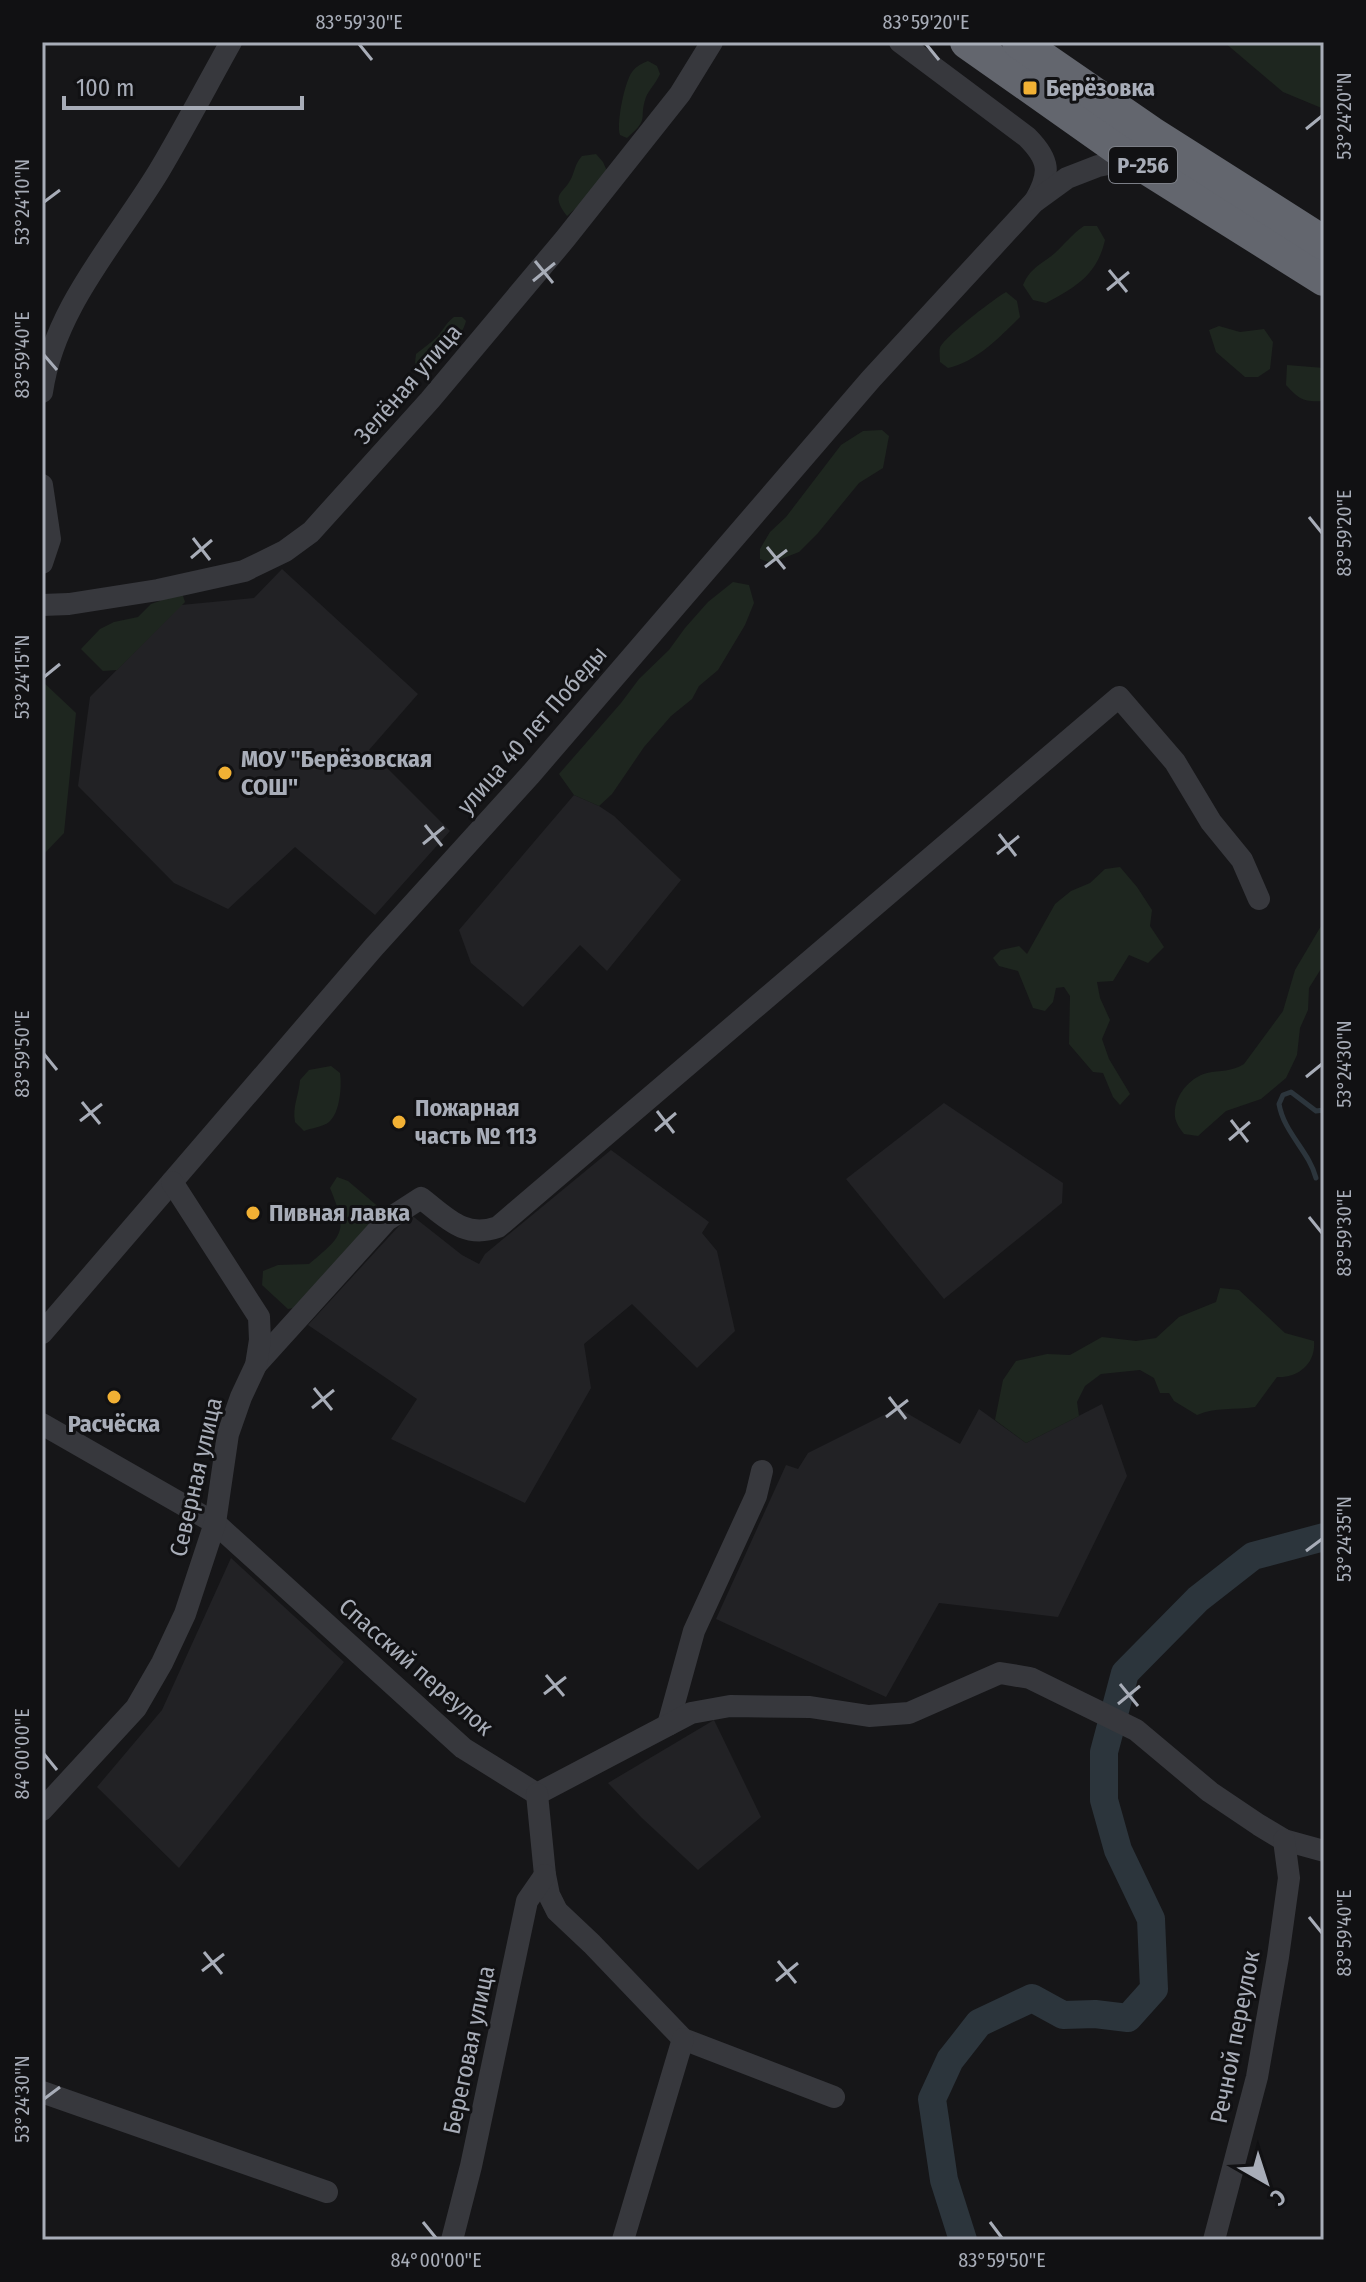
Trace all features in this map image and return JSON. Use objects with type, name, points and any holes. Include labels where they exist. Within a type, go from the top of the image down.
[{"type":"highway","name":"Р-256","points":[[967,42],[1133,159],[1324,279]]},
{"type":"highway","name":"Р-256","points":[[1019,42],[1163,141],[1324,243]]},
{"type":"street","points":[[42,392],[50,355],[66,316],[159,171],[231,42]]},
{"type":"street","name":"Зелёная улица","points":[[42,605],[69,604],[158,590],[244,571],[285,551],[311,532],[430,400],[565,239],[680,94],[712,42]]},
{"type":"street","points":[[900,42],[1027,137],[1041,151],[1046,166],[1044,185],[1034,202]]},
{"type":"street","points":[[1034,202],[1067,178],[1098,166],[1133,159]]},
{"type":"street","name":"улица 40 лет Победы","points":[[42,1333],[374,947],[531,774],[871,379],[1034,202]]},
{"type":"street","points":[[42,485],[50,539],[42,563]]},
{"type":"street","points":[[256,1365],[387,1220],[421,1198],[469,1232],[498,1227],[1119,697],[1175,762],[1211,822],[1242,860],[1259,899]]},
{"type":"street","name":"Северная улица","points":[[42,1810],[136,1708],[162,1663],[185,1614],[215,1523],[228,1434],[256,1365],[260,1340],[259,1317],[172,1182]]},
{"type":"street","name":"Спасский переулок","points":[[42,1424],[215,1523],[463,1748],[537,1794]]},
{"type":"street","points":[[668,1725],[694,1631],[756,1496],[762,1471]]},
{"type":"street","points":[[834,2097],[683,2039],[557,1911],[549,1895],[545,1875],[537,1794],[691,1713],[730,1706],[810,1707],[869,1716],[909,1713],[1000,1673],[1030,1678],[1136,1730],[1210,1792],[1284,1840],[1324,1851]]},
{"type":"street","name":"Речной переулок","points":[[1214,2240],[1257,2077],[1278,1957],[1289,1878],[1284,1840]]},
{"type":"street","name":"Береговая улица","points":[[452,2240],[471,2166],[527,1901],[545,1875]]},
{"type":"street","points":[[623,2240],[683,2039]]},
{"type":"street","points":[[42,2092],[327,2192]]},
{"type":"shaded area","points":[[1224,42],[1324,42],[1324,109],[1283,92]]},
{"type":"shaded area","points":[[648,61],[657,66],[660,74],[646,97],[641,122],[627,138],[620,135],[619,129],[624,93],[632,72]]},
{"type":"shaded area","points":[[596,154],[607,171],[584,201],[567,216],[559,202],[560,194],[582,156]]},
{"type":"shaded area","points":[[1084,226],[1097,226],[1105,240],[1091,271],[1076,285],[1046,303],[1033,300],[1023,285],[1029,274]]},
{"type":"shaded area","points":[[1006,292],[1017,301],[1020,317],[987,348],[968,360],[948,368],[940,362],[943,343],[970,318]]},
{"type":"shaded area","points":[[454,317],[462,317],[466,321],[463,329],[428,372],[415,363],[416,354],[437,337]]},
{"type":"shaded area","points":[[1219,326],[1240,332],[1264,329],[1273,342],[1270,369],[1258,377],[1245,377],[1216,352],[1209,330]]},
{"type":"shaded area","points":[[1287,365],[1324,368],[1324,401],[1302,399],[1291,390],[1286,385]]},
{"type":"shaded area","points":[[882,430],[889,436],[883,468],[859,483],[799,552],[771,563],[760,559],[760,549],[770,532],[786,517],[841,445],[863,431]]},
{"type":"shaded area","points":[[282,569],[418,694],[369,750],[450,831],[375,915],[295,847],[228,909],[174,883],[78,786],[90,697],[181,605],[254,598]]},
{"type":"shaded area","points":[[733,582],[749,585],[754,603],[745,625],[718,670],[699,686],[692,699],[671,716],[644,747],[612,794],[599,806],[574,795],[559,774],[708,602]]},
{"type":"shaded area","points":[[182,593],[185,602],[117,670],[103,671],[81,649],[100,629],[114,622],[138,617],[151,604]]},
{"type":"shaded area","points":[[42,681],[76,713],[64,833],[42,856]]},
{"type":"shaded area","points":[[574,795],[614,816],[681,880],[607,971],[580,945],[523,1007],[471,963],[459,930]]},
{"type":"shaded area","points":[[1120,867],[1152,910],[1150,926],[1164,947],[1148,963],[1129,955],[1113,981],[1097,982],[1110,1020],[1102,1039],[1109,1059],[1130,1094],[1120,1105],[1113,1097],[1103,1073],[1093,1072],[1069,1044],[1070,996],[1064,987],[1056,988],[1053,1002],[1045,1011],[1033,1008],[1018,971],[999,966],[993,958],[1001,950],[1019,946],[1027,954],[1055,904],[1071,891],[1090,883],[1105,869]]},
{"type":"shaded area","points":[[1324,921],[1324,964],[1309,988],[1308,1010],[1300,1028],[1297,1055],[1286,1078],[1261,1099],[1226,1111],[1198,1136],[1184,1134],[1175,1117],[1179,1096],[1200,1076],[1244,1064],[1283,1011],[1295,970]]},
{"type":"shaded area","points":[[331,1066],[340,1073],[341,1078],[336,1112],[326,1124],[304,1131],[294,1117],[300,1080],[309,1070]]},
{"type":"shaded area","points":[[944,1103],[1063,1183],[1062,1203],[944,1299],[846,1179]]},
{"type":"shaded area","points":[[611,1150],[709,1222],[702,1233],[717,1251],[735,1331],[697,1368],[632,1304],[584,1344],[591,1388],[525,1503],[391,1439],[417,1399],[308,1325],[410,1214],[462,1255],[479,1264],[485,1254]]},
{"type":"shaded area","points":[[337,1177],[348,1181],[381,1209],[373,1223],[293,1308],[288,1309],[262,1285],[263,1271],[278,1265],[309,1264],[336,1239],[339,1214],[330,1188]]},
{"type":"shaded area","points":[[1220,1288],[1239,1290],[1285,1333],[1314,1341],[1312,1356],[1304,1368],[1292,1375],[1277,1377],[1255,1407],[1197,1415],[1174,1401],[1169,1393],[1160,1393],[1154,1378],[1140,1370],[1101,1374],[1085,1386],[1077,1402],[1079,1416],[1026,1443],[995,1420],[1003,1380],[1016,1361],[1047,1354],[1070,1355],[1102,1337],[1136,1341],[1156,1338],[1179,1317],[1216,1302]]},
{"type":"shaded area","points":[[1102,1404],[1127,1476],[1058,1617],[939,1603],[886,1697],[716,1619],[786,1465],[798,1469],[808,1453],[898,1408],[960,1444],[979,1409],[1026,1443]]},
{"type":"shaded area","points":[[231,1558],[344,1662],[179,1868],[97,1787],[162,1710]]},
{"type":"shaded area","points":[[714,1720],[761,1817],[698,1870],[608,1783]]},
{"type":"waterway","points":[[1316,1178],[1286,1124],[1279,1104],[1283,1095],[1291,1092],[1316,1111],[1324,1110]]},
{"type":"waterway","points":[[963,2240],[944,2180],[932,2099],[950,2060],[979,2023],[1032,1998],[1063,2015],[1095,2014],[1128,2018],[1154,1989],[1151,1919],[1118,1850],[1104,1800],[1104,1752],[1125,1673],[1198,1599],[1253,1556],[1324,1537]]},
{"type":"place","name":"Берёзовка","points":[[1030,88]]},
{"type":"place","name":"МОУ \"Берёзовская СОШ\"","points":[[225,773]]},
{"type":"place","name":"Пожарная часть № 113","points":[[399,1122]]},
{"type":"place","name":"Пивная лавка","points":[[253,1213]]},
{"type":"place","name":"Расчёска","points":[[114,1397]]}]
